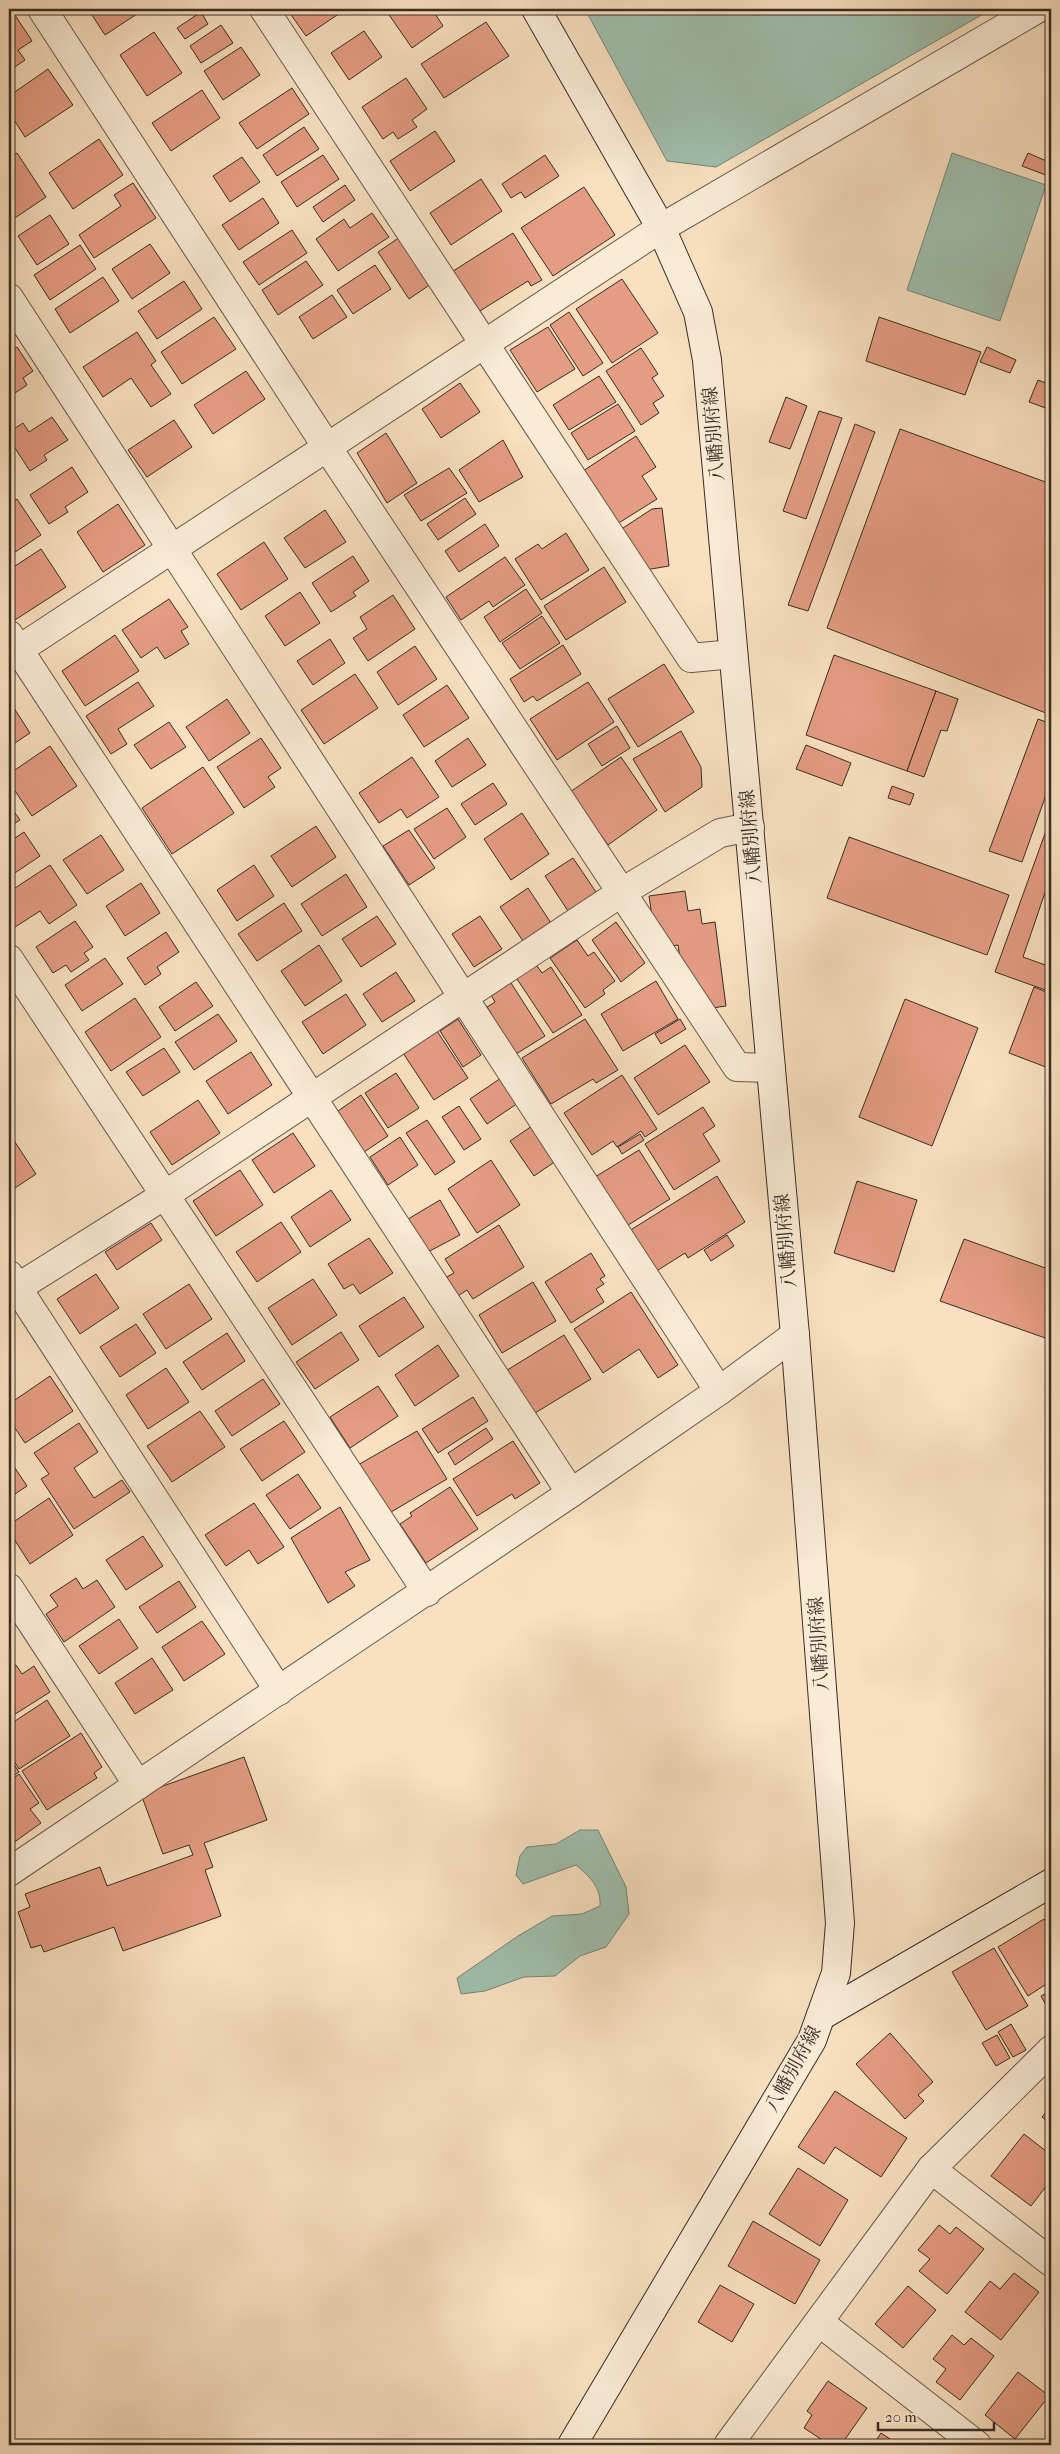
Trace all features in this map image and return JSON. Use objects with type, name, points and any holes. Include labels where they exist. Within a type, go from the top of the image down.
[{"type":"street","points":[[42,9],[327,447],[737,1067],[770,1068]]},
{"type":"street","points":[[264,9],[691,658],[733,654]]},
{"type":"street","name":"八幡別府線","points":[[536,9],[662,228],[698,312],[707,360],[795,1335],[840,1923],[836,1973],[812,2040],[572,2445]]},
{"type":"street","points":[[571,1493],[312,1097],[12,646],[172,548],[662,228],[1037,9]]},
{"type":"street","points":[[9,298],[720,1392]]},
{"type":"street","points":[[279,1691],[11,1285],[165,1195],[622,892],[720,833],[750,827]]},
{"type":"street","points":[[9,959],[427,1592]]},
{"type":"street","points":[[9,1872],[427,1592],[720,1392],[795,1335]]},
{"type":"street","points":[[9,1588],[138,1785]]},
{"type":"street","points":[[821,2016],[1051,1882]]},
{"type":"street","points":[[728,2445],[931,2169],[1051,2050]]},
{"type":"street","points":[[931,2169],[1051,2262]]},
{"type":"street","points":[[819,2322],[977,2445]]},
{"type":"shaded area","points":[[585,9],[992,9],[716,167],[667,161]]},
{"type":"shaded area","points":[[952,153],[1046,185],[1000,321],[907,290]]},
{"type":"shaded area","points":[[580,1830],[598,1830],[626,1887],[629,1914],[606,1947],[580,1956],[555,1976],[524,1977],[485,1991],[461,1994],[457,1978],[518,1936],[552,1916],[582,1914],[600,1906],[597,1888],[590,1878],[576,1865],[523,1884],[516,1875],[520,1856],[527,1847],[556,1844]]},
{"type":"building","points":[[88,9],[142,9],[143,10],[105,35]]},
{"type":"building","points":[[287,9],[346,9],[306,36]]},
{"type":"building","points":[[385,9],[432,9],[443,26],[412,48]]},
{"type":"building","points":[[13,12],[32,41],[18,50],[25,60],[9,71],[9,15]]},
{"type":"building","points":[[201,12],[208,24],[185,39],[177,28]]},
{"type":"building","points":[[486,22],[509,56],[444,98],[421,64]]},
{"type":"building","points":[[221,25],[233,43],[201,63],[190,46]]},
{"type":"building","points":[[364,31],[382,57],[349,80],[331,53]]},
{"type":"building","points":[[154,32],[182,73],[147,96],[120,55]]},
{"type":"building","points":[[241,47],[260,75],[223,100],[204,71]]},
{"type":"building","points":[[48,69],[73,105],[25,137],[9,112],[9,96]]},
{"type":"building","points":[[406,78],[427,109],[412,120],[417,127],[398,139],[393,132],[383,139],[362,107]]},
{"type":"building","points":[[292,88],[309,114],[257,149],[239,123]]},
{"type":"building","points":[[202,90],[220,118],[171,151],[152,123]]},
{"type":"building","points":[[304,127],[319,149],[277,176],[263,155]]},
{"type":"building","points":[[435,131],[455,161],[410,191],[390,161]]},
{"type":"building","points":[[99,139],[123,175],[73,209],[49,173]]},
{"type":"building","points":[[17,153],[46,197],[9,222],[9,158]]},
{"type":"building","points":[[1028,153],[1051,163],[1051,177],[1022,166]]},
{"type":"building","points":[[323,155],[339,179],[297,207],[281,182]]},
{"type":"building","points":[[545,155],[559,176],[525,198],[521,192],[511,198],[502,184]]},
{"type":"building","points":[[242,157],[260,182],[230,202],[213,176]]},
{"type":"building","points":[[481,179],[502,211],[451,245],[430,213]]},
{"type":"building","points":[[133,183],[156,218],[94,258],[79,235],[121,206],[114,195]]},
{"type":"building","points":[[345,185],[355,200],[323,222],[313,207]]},
{"type":"building","points":[[584,187],[615,235],[553,276],[521,228]]},
{"type":"building","points":[[263,198],[279,223],[239,250],[222,225]]},
{"type":"building","points":[[372,213],[389,237],[338,271],[316,239],[344,219],[350,228]]},
{"type":"building","points":[[50,215],[69,244],[37,265],[18,236]]},
{"type":"building","points":[[292,230],[307,253],[259,285],[243,262]]},
{"type":"building","points":[[513,233],[542,280],[531,286],[528,281],[475,314],[450,273]]},
{"type":"building","points":[[400,237],[431,284],[409,299],[378,252]]},
{"type":"building","points":[[150,244],[170,273],[132,299],[112,269]]},
{"type":"building","points":[[80,245],[96,269],[50,300],[34,275]]},
{"type":"building","points":[[306,261],[323,285],[278,315],[262,290]]},
{"type":"building","points":[[375,265],[391,289],[353,314],[337,290]]},
{"type":"building","points":[[103,277],[119,301],[70,333],[55,309]]},
{"type":"building","points":[[622,279],[658,333],[612,363],[576,309]]},
{"type":"building","points":[[184,281],[202,309],[157,339],[138,311]]},
{"type":"building","points":[[332,295],[347,317],[313,339],[299,317]]},
{"type":"building","points":[[569,312],[603,363],[583,376],[550,325]]},
{"type":"building","points":[[214,317],[236,349],[182,384],[161,352]]},
{"type":"building","points":[[879,317],[981,352],[965,395],[866,361]]},
{"type":"building","points":[[548,327],[575,369],[537,392],[510,350]]},
{"type":"building","points":[[137,332],[156,361],[151,365],[171,394],[151,407],[131,378],[103,397],[83,367]]},
{"type":"building","points":[[17,347],[33,371],[23,378],[27,385],[9,397],[9,353]]},
{"type":"building","points":[[987,347],[1016,360],[1010,373],[980,362]]},
{"type":"building","points":[[641,348],[658,374],[652,378],[664,396],[653,403],[659,413],[641,425],[606,371]]},
{"type":"building","points":[[246,371],[265,399],[213,434],[194,405]]},
{"type":"building","points":[[599,376],[616,402],[569,430],[553,405]]},
{"type":"building","points":[[1038,380],[1051,385],[1051,410],[1029,402]]},
{"type":"building","points":[[460,383],[480,412],[441,438],[422,409]]},
{"type":"building","points":[[786,397],[807,406],[790,449],[769,442]]},
{"type":"building","points":[[618,404],[635,431],[588,460],[571,433]]},
{"type":"building","points":[[819,411],[842,418],[806,519],[783,511]]},
{"type":"building","points":[[52,417],[68,440],[44,455],[47,460],[30,471],[9,439],[9,432],[23,423],[29,432]]},
{"type":"building","points":[[174,420],[192,447],[147,477],[128,450]]},
{"type":"building","points":[[855,424],[875,432],[808,611],[788,605]]},
{"type":"building","points":[[900,429],[1051,484],[1051,715],[827,628]]},
{"type":"building","points":[[386,433],[417,483],[387,503],[357,453]]},
{"type":"building","points":[[636,436],[656,467],[642,476],[657,499],[617,524],[583,471]]},
{"type":"building","points":[[503,440],[523,477],[479,502],[459,470]]},
{"type":"building","points":[[72,467],[88,492],[65,507],[68,512],[49,524],[30,495]]},
{"type":"building","points":[[449,468],[467,493],[421,521],[404,495]]},
{"type":"building","points":[[465,498],[476,514],[438,540],[427,524]]},
{"type":"building","points":[[17,499],[41,535],[9,556],[9,505]]},
{"type":"building","points":[[118,504],[145,545],[103,572],[77,532]]},
{"type":"building","points":[[662,508],[669,566],[645,570],[620,530],[652,509]]},
{"type":"building","points":[[325,510],[346,542],[305,568],[284,538]]},
{"type":"building","points":[[485,524],[499,546],[459,572],[445,551]]},
{"type":"building","points":[[566,533],[589,570],[541,600],[515,559],[538,544],[542,549]]},
{"type":"building","points":[[264,542],[288,579],[241,610],[217,574]]},
{"type":"building","points":[[41,549],[66,587],[15,620],[9,610],[9,570]]},
{"type":"building","points":[[353,556],[369,581],[353,592],[356,596],[331,612],[312,583]]},
{"type":"building","points":[[505,557],[525,585],[493,607],[489,601],[461,620],[446,597]]},
{"type":"building","points":[[604,567],[626,602],[566,640],[544,606]]},
{"type":"building","points":[[526,589],[542,613],[500,642],[484,617]]},
{"type":"building","points":[[300,592],[320,623],[285,646],[265,616]]},
{"type":"building","points":[[393,595],[415,629],[368,661],[353,638],[367,629],[360,617]]},
{"type":"building","points":[[169,599],[188,627],[181,631],[189,644],[165,659],[157,647],[141,658],[122,630]]},
{"type":"building","points":[[542,616],[560,643],[520,669],[502,643]]},
{"type":"building","points":[[115,635],[139,671],[85,706],[62,671]]},
{"type":"building","points":[[330,639],[345,663],[313,685],[297,661]]},
{"type":"building","points":[[563,645],[581,674],[537,701],[533,696],[524,702],[510,679]]},
{"type":"building","points":[[415,646],[437,679],[398,705],[377,672]]},
{"type":"building","points":[[834,655],[936,691],[907,771],[806,735]]},
{"type":"building","points":[[664,664],[694,712],[638,747],[608,699]]},
{"type":"building","points":[[355,674],[378,708],[324,744],[301,710]]},
{"type":"building","points":[[138,682],[154,706],[118,729],[127,744],[111,754],[86,716]]},
{"type":"building","points":[[588,682],[614,722],[557,760],[530,719]]},
{"type":"building","points":[[447,685],[469,718],[424,747],[403,715]]},
{"type":"building","points":[[936,691],[958,699],[947,731],[941,730],[924,777],[907,771]]},
{"type":"building","points":[[227,699],[250,733],[209,761],[186,727]]},
{"type":"building","points":[[12,705],[30,733],[9,747],[9,707]]},
{"type":"building","points":[[1038,719],[1051,724],[1051,781],[1022,862],[989,851]]},
{"type":"building","points":[[169,722],[186,747],[151,769],[134,745]]},
{"type":"building","points":[[617,726],[630,748],[602,766],[588,744]]},
{"type":"building","points":[[681,731],[701,767],[702,787],[665,812],[633,759]]},
{"type":"building","points":[[261,738],[281,768],[268,777],[275,787],[244,808],[217,767]]},
{"type":"building","points":[[468,738],[486,765],[452,787],[435,761]]},
{"type":"building","points":[[806,745],[851,763],[842,786],[796,769]]},
{"type":"building","points":[[50,746],[77,786],[32,816],[9,782],[9,774]]},
{"type":"building","points":[[412,757],[439,797],[407,818],[401,809],[379,823],[359,793]]},
{"type":"building","points":[[621,757],[657,810],[608,845],[570,792]]},
{"type":"building","points":[[203,767],[234,813],[172,854],[142,808]]},
{"type":"building","points":[[493,783],[507,804],[475,825],[461,804]]},
{"type":"building","points":[[892,786],[914,794],[910,805],[888,798]]},
{"type":"building","points":[[9,804],[20,820],[9,827]]},
{"type":"building","points":[[447,808],[466,837],[434,859],[414,829]]},
{"type":"building","points":[[522,813],[549,854],[511,880],[484,839]]},
{"type":"building","points":[[1051,817],[1051,875],[1023,957],[1051,967],[1051,992],[995,972]]},
{"type":"building","points":[[316,826],[336,857],[292,887],[271,856]]},
{"type":"building","points":[[409,830],[435,868],[409,885],[383,846]]},
{"type":"building","points":[[24,832],[40,856],[9,877],[9,842]]},
{"type":"building","points":[[101,835],[124,870],[87,894],[63,860]]},
{"type":"building","points":[[849,837],[1009,895],[987,955],[827,898]]},
{"type":"building","points":[[573,858],[596,892],[568,911],[545,876]]},
{"type":"building","points":[[50,865],[77,905],[49,924],[40,911],[12,929],[9,924],[9,892]]},
{"type":"building","points":[[254,865],[274,896],[237,921],[217,890]]},
{"type":"building","points":[[346,874],[367,907],[322,936],[301,904]]},
{"type":"building","points":[[141,883],[160,913],[125,936],[106,906]]},
{"type":"building","points":[[528,888],[551,923],[523,941],[500,907]]},
{"type":"building","points":[[685,891],[688,911],[700,909],[702,924],[715,922],[726,1006],[705,1009],[683,977],[678,945],[661,948],[653,924],[649,896]]},
{"type":"building","points":[[284,903],[302,931],[257,961],[238,934]]},
{"type":"building","points":[[377,916],[396,944],[361,967],[342,939]]},
{"type":"building","points":[[480,916],[502,949],[474,967],[452,934]]},
{"type":"building","points":[[75,921],[93,947],[84,953],[89,960],[71,972],[66,965],[53,973],[36,947]]},
{"type":"building","points":[[616,922],[645,963],[621,982],[592,940]]},
{"type":"building","points":[[166,932],[179,952],[157,967],[161,974],[145,985],[127,958]]},
{"type":"building","points":[[577,940],[588,956],[594,952],[615,981],[603,990],[605,994],[585,1008],[550,958]]},
{"type":"building","points":[[319,945],[342,981],[305,1006],[281,971]]},
{"type":"building","points":[[105,958],[123,984],[82,1011],[65,985]]},
{"type":"building","points":[[535,963],[542,973],[551,967],[582,1015],[553,1033],[515,976]]},
{"type":"building","points":[[396,972],[415,1001],[382,1022],[363,994]]},
{"type":"building","points":[[656,981],[678,1019],[623,1051],[601,1014]]},
{"type":"building","points":[[196,982],[213,1006],[175,1031],[159,1007]]},
{"type":"building","points":[[511,983],[545,1036],[516,1054],[487,1007],[495,1002],[491,995]]},
{"type":"building","points":[[1034,987],[1051,994],[1051,1069],[1009,1053]]},
{"type":"building","points":[[346,994],[366,1025],[323,1054],[302,1022]]},
{"type":"building","points":[[135,998],[161,1037],[111,1071],[85,1032]]},
{"type":"building","points":[[905,999],[978,1028],[932,1146],[859,1117]]},
{"type":"building","points":[[218,1014],[237,1041],[194,1070],[175,1042]]},
{"type":"building","points":[[458,1019],[481,1055],[463,1067],[440,1031]]},
{"type":"building","points":[[585,1019],[618,1070],[596,1083],[593,1079],[551,1104],[522,1058]]},
{"type":"building","points":[[680,1019],[686,1029],[661,1044],[655,1034]]},
{"type":"building","points":[[437,1031],[468,1078],[434,1100],[403,1053]]},
{"type":"building","points":[[685,1045],[710,1082],[658,1115],[634,1078]]},
{"type":"building","points":[[164,1048],[180,1072],[143,1096],[126,1072]]},
{"type":"building","points":[[251,1052],[272,1085],[228,1114],[206,1081]]},
{"type":"building","points":[[396,1073],[419,1108],[388,1128],[365,1093]]},
{"type":"building","points":[[622,1075],[657,1129],[645,1137],[641,1131],[617,1147],[613,1141],[592,1155],[564,1113]]},
{"type":"building","points":[[501,1078],[518,1103],[487,1124],[470,1099]]},
{"type":"building","points":[[361,1095],[388,1136],[364,1152],[338,1111]]},
{"type":"building","points":[[198,1100],[220,1133],[172,1165],[150,1132]]},
{"type":"building","points":[[459,1106],[481,1139],[464,1150],[442,1117]]},
{"type":"building","points":[[703,1107],[715,1126],[703,1134],[720,1161],[674,1190],[645,1144]]},
{"type":"building","points":[[427,1120],[455,1162],[435,1175],[406,1133]]},
{"type":"building","points":[[532,1126],[556,1161],[534,1176],[510,1141]]},
{"type":"building","points":[[9,1133],[36,1174],[9,1192]]},
{"type":"building","points":[[293,1133],[315,1166],[274,1193],[252,1160]]},
{"type":"building","points":[[640,1134],[644,1140],[622,1154],[618,1147]]},
{"type":"building","points":[[400,1137],[418,1165],[388,1185],[370,1157]]},
{"type":"building","points":[[639,1150],[670,1199],[625,1227],[595,1177]]},
{"type":"building","points":[[491,1160],[520,1205],[477,1233],[448,1189]]},
{"type":"building","points":[[240,1170],[263,1205],[216,1236],[193,1201]]},
{"type":"building","points":[[717,1176],[745,1222],[688,1258],[685,1253],[655,1272],[629,1231]]},
{"type":"building","points":[[857,1181],[917,1200],[894,1272],[834,1253]]},
{"type":"building","points":[[331,1190],[351,1220],[310,1247],[291,1217]]},
{"type":"building","points":[[440,1200],[460,1235],[426,1253],[408,1219]]},
{"type":"building","points":[[281,1222],[301,1252],[257,1282],[236,1252]]},
{"type":"building","points":[[151,1223],[162,1240],[117,1270],[105,1252]]},
{"type":"building","points":[[499,1225],[524,1267],[473,1299],[467,1290],[455,1298],[443,1279],[454,1273],[445,1259]]},
{"type":"building","points":[[727,1235],[734,1246],[711,1261],[704,1250]]},
{"type":"building","points":[[369,1238],[393,1273],[360,1294],[353,1284],[344,1289],[328,1264]]},
{"type":"building","points":[[964,1239],[1051,1270],[1051,1340],[940,1301]]},
{"type":"building","points":[[591,1253],[605,1276],[600,1279],[604,1284],[596,1289],[604,1302],[571,1323],[545,1282]]},
{"type":"building","points":[[96,1274],[119,1308],[80,1334],[57,1299]]},
{"type":"building","points":[[313,1279],[337,1315],[292,1345],[268,1308]]},
{"type":"building","points":[[533,1282],[556,1321],[502,1353],[479,1315]]},
{"type":"building","points":[[189,1284],[212,1319],[166,1349],[143,1314]]},
{"type":"building","points":[[631,1292],[678,1365],[658,1378],[639,1349],[603,1373],[574,1329]]},
{"type":"building","points":[[404,1297],[424,1327],[379,1357],[359,1326]]},
{"type":"building","points":[[136,1324],[156,1353],[120,1377],[100,1347]]},
{"type":"building","points":[[341,1332],[359,1360],[315,1389],[296,1362]]},
{"type":"building","points":[[227,1333],[245,1361],[202,1390],[183,1362]]},
{"type":"building","points":[[564,1335],[591,1379],[530,1416],[504,1372]]},
{"type":"building","points":[[438,1345],[459,1376],[415,1406],[395,1375]]},
{"type":"building","points":[[9,1368],[15,1378],[9,1382]]},
{"type":"building","points":[[166,1368],[189,1402],[148,1429],[126,1395]]},
{"type":"building","points":[[50,1376],[73,1411],[25,1443],[9,1419],[9,1404]]},
{"type":"building","points":[[263,1379],[280,1404],[232,1436],[215,1411]]},
{"type":"building","points":[[378,1386],[398,1416],[350,1448],[330,1417]]},
{"type":"building","points":[[473,1397],[488,1421],[438,1453],[422,1429]]},
{"type":"building","points":[[200,1411],[225,1447],[172,1482],[147,1446]]},
{"type":"building","points":[[284,1421],[305,1452],[262,1481],[240,1449]]},
{"type":"building","points":[[79,1423],[98,1452],[74,1468],[94,1498],[122,1480],[130,1492],[74,1529],[41,1479],[49,1474],[34,1453]]},
{"type":"building","points":[[486,1428],[493,1439],[455,1465],[448,1453]]},
{"type":"building","points":[[417,1431],[447,1479],[386,1515],[358,1465]]},
{"type":"building","points":[[513,1441],[540,1483],[515,1499],[512,1494],[477,1516],[453,1479]]},
{"type":"building","points":[[9,1459],[27,1486],[9,1498]]},
{"type":"building","points":[[298,1474],[321,1508],[290,1529],[266,1495]]},
{"type":"building","points":[[450,1487],[478,1529],[426,1563],[400,1524],[412,1516],[410,1513]]},
{"type":"building","points":[[49,1498],[73,1535],[30,1564],[9,1531],[9,1525]]},
{"type":"building","points":[[254,1503],[284,1547],[258,1564],[249,1550],[226,1566],[205,1535]]},
{"type":"building","points":[[340,1507],[370,1560],[345,1572],[355,1586],[328,1603],[291,1538]]},
{"type":"building","points":[[143,1536],[163,1566],[126,1590],[106,1560]]},
{"type":"building","points":[[76,1578],[83,1589],[97,1580],[115,1607],[64,1642],[46,1614],[58,1606],[50,1595]]},
{"type":"building","points":[[179,1581],[196,1607],[157,1633],[139,1607]]},
{"type":"building","points":[[119,1619],[138,1648],[99,1674],[79,1646]]},
{"type":"building","points":[[202,1621],[225,1654],[184,1681],[162,1647]]},
{"type":"building","points":[[152,1658],[173,1690],[135,1714],[115,1683]]},
{"type":"building","points":[[16,1665],[22,1674],[34,1666],[50,1692],[9,1718],[9,1669]]},
{"type":"building","points":[[47,1700],[70,1736],[19,1769],[9,1753],[9,1725]]},
{"type":"building","points":[[81,1733],[102,1767],[94,1773],[97,1778],[47,1810],[22,1771]]},
{"type":"building","points":[[9,1757],[19,1772],[9,1779]]},
{"type":"building","points":[[244,1757],[267,1820],[204,1843],[213,1867],[205,1870],[221,1916],[123,1951],[114,1927],[44,1952],[41,1945],[31,1948],[18,1912],[30,1907],[25,1894],[100,1867],[107,1886],[193,1855],[189,1845],[163,1854],[141,1794]]},
{"type":"building","points":[[19,1774],[39,1803],[30,1809],[41,1823],[9,1846],[9,1782]]},
{"type":"building","points":[[1044,1919],[1051,1929],[1051,1981],[1028,1996],[998,1947]]},
{"type":"building","points":[[994,1948],[1028,2006],[986,2030],[952,1972]]},
{"type":"building","points":[[1051,1991],[1051,2014],[1041,1996]]},
{"type":"building","points":[[1011,2024],[1026,2050],[1013,2057],[998,2032]]},
{"type":"building","points":[[890,2033],[933,2082],[918,2095],[924,2101],[905,2119],[856,2064]]},
{"type":"building","points":[[997,2035],[1010,2058],[996,2066],[982,2043]]},
{"type":"building","points":[[835,2091],[907,2138],[881,2177],[835,2147],[824,2164],[798,2147]]},
{"type":"building","points":[[1051,2105],[1051,2124],[1042,2117]]},
{"type":"building","points":[[1024,2134],[1051,2155],[1051,2180],[1031,2206],[991,2176]]},
{"type":"building","points":[[798,2168],[848,2200],[820,2246],[769,2214]]},
{"type":"building","points":[[753,2221],[820,2260],[795,2304],[728,2266]]},
{"type":"building","points":[[939,2225],[950,2234],[956,2227],[984,2249],[947,2294],[919,2271],[930,2259],[918,2250]]},
{"type":"building","points":[[1014,2273],[1039,2292],[1001,2340],[965,2312],[990,2281],[1000,2289]]},
{"type":"building","points":[[720,2285],[754,2304],[732,2342],[698,2322]]},
{"type":"building","points":[[908,2286],[936,2310],[903,2348],[875,2324]]},
{"type":"building","points":[[952,2335],[964,2345],[971,2338],[994,2356],[960,2400],[936,2382],[946,2369],[933,2359]]},
{"type":"building","points":[[1051,2357],[1051,2369],[1045,2365]]},
{"type":"building","points":[[1018,2372],[1049,2396],[1015,2439],[985,2415]]},
{"type":"building","points":[[828,2381],[867,2408],[841,2445],[830,2445],[804,2428],[812,2415],[807,2411]]},
{"type":"building","points":[[881,2433],[899,2445],[873,2445]]}]
